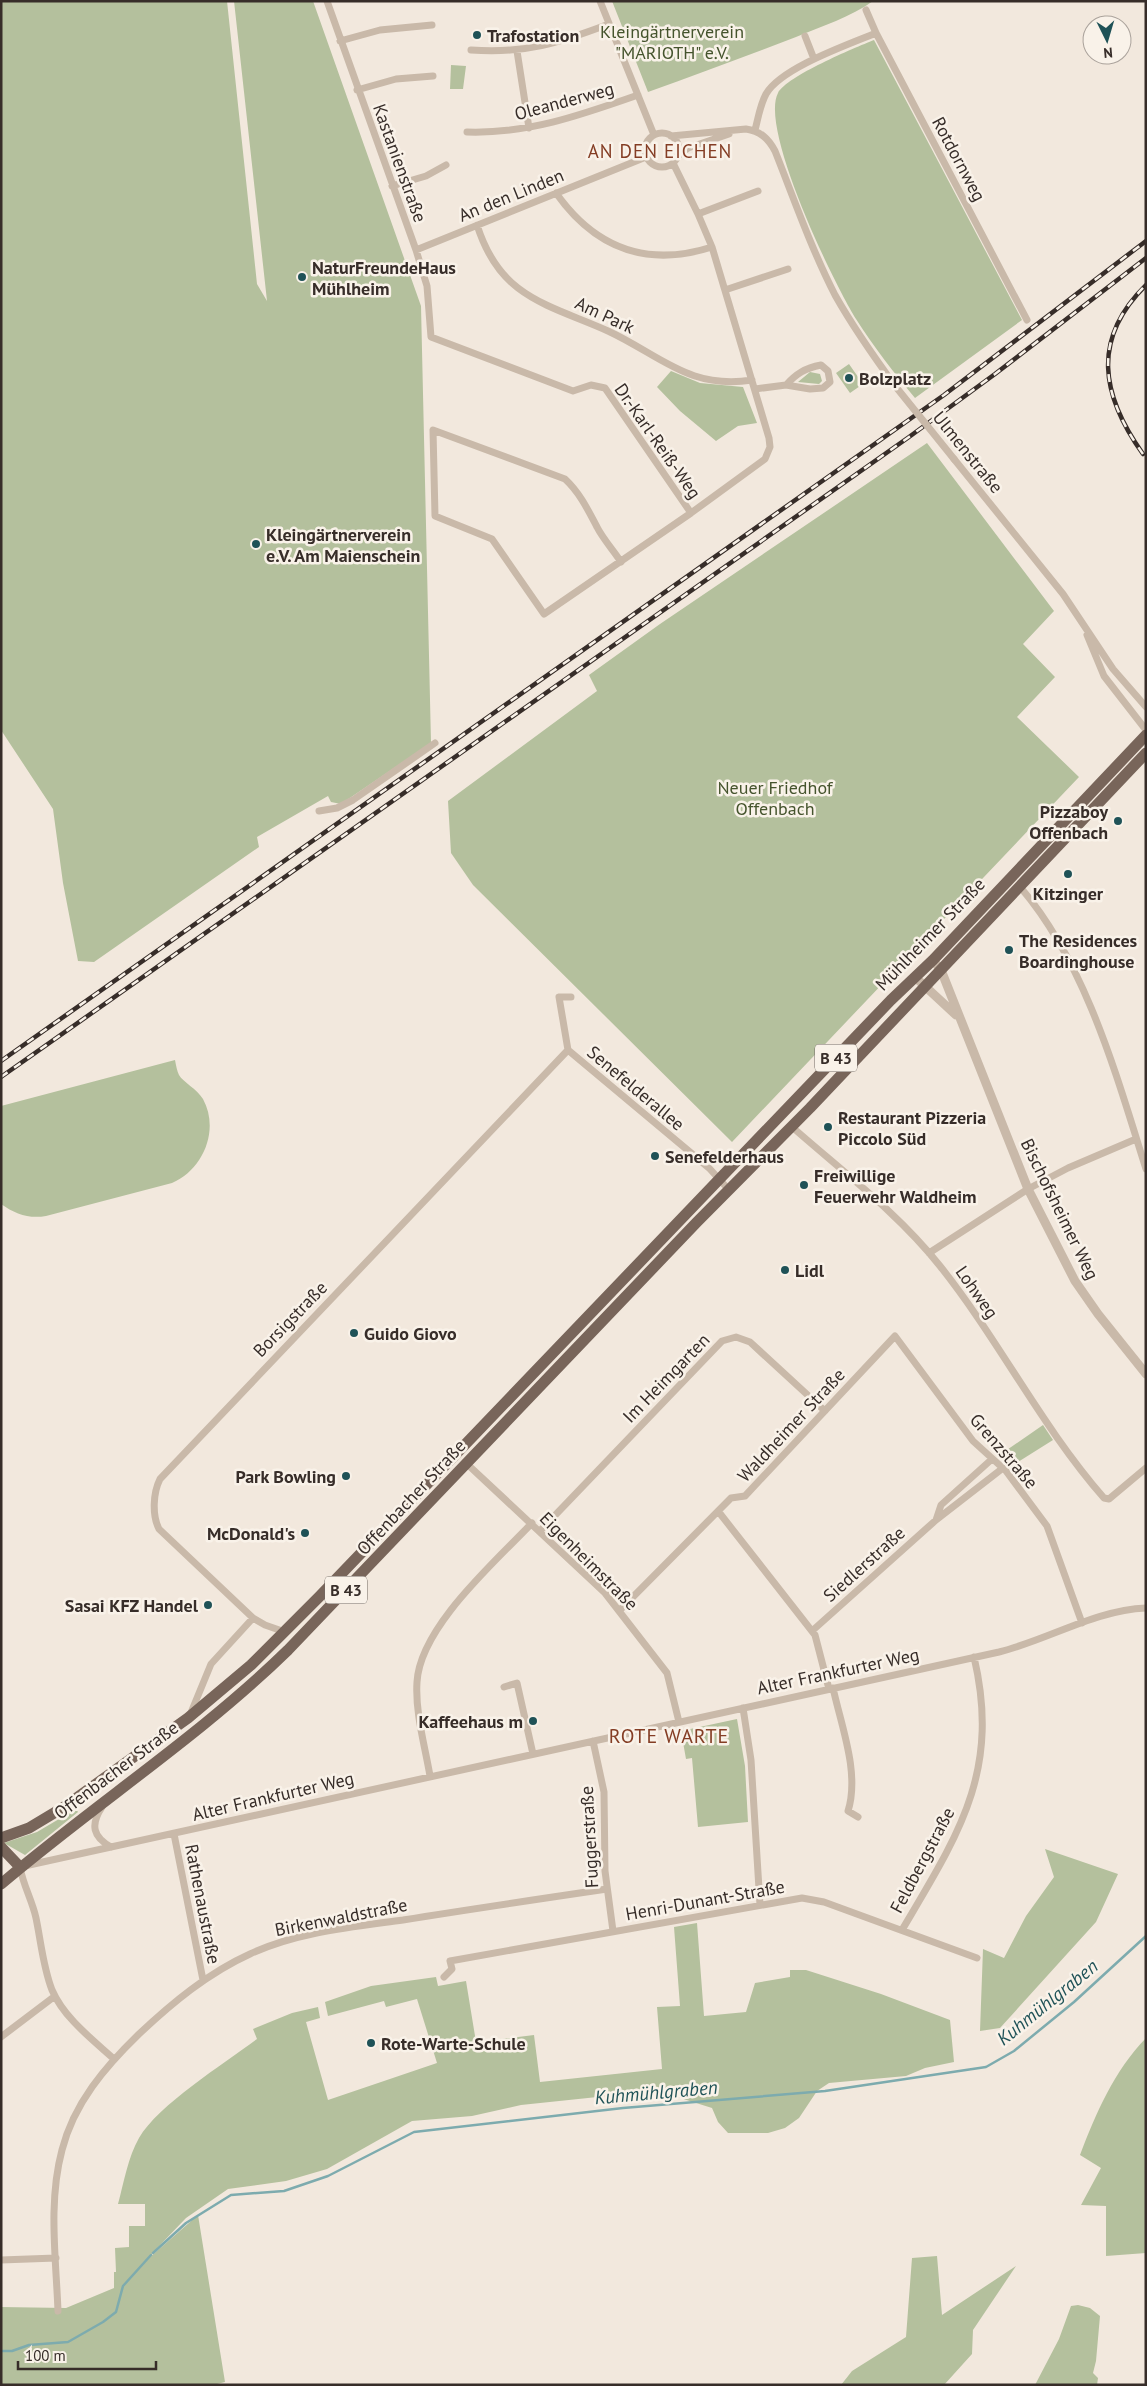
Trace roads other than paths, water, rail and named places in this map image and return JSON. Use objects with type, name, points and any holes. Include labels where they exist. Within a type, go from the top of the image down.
[{"type":"main road","name":"Mühlheimer Straße","points":[[740,1157],[933,960],[1146,735]]},
{"type":"main road","name":"Mühlheimer Straße","points":[[753,1166],[942,970],[1146,753]]},
{"type":"main road","name":"Offenbacher Straße","points":[[1,1838],[29,1828],[59,1811],[188,1718],[251,1665],[285,1632],[740,1157]]},
{"type":"main road","name":"Offenbacher Straße","points":[[1,1884],[108,1797],[215,1716],[272,1665],[753,1166]]},
{"type":"main road","points":[[1,1847],[20,1867]]},
{"type":"street","name":"Kastanienstraße","points":[[327,1],[357,90],[416,250],[427,286],[431,337]]},
{"type":"street","points":[[600,1],[654,135]]},
{"type":"street","name":"Rotdornweg","points":[[866,10],[876,33],[1027,320]]},
{"type":"street","points":[[471,50],[517,51],[565,40],[609,24]]},
{"type":"street","points":[[340,41],[380,30],[432,25]]},
{"type":"street","points":[[746,129],[688,148],[673,163],[660,167],[654,166],[646,157],[646,144],[654,135],[660,133],[671,136],[746,129],[755,130],[767,92],[778,80],[814,59],[876,33]]},
{"type":"street","points":[[805,36],[814,59]]},
{"type":"street","points":[[517,51],[529,128]]},
{"type":"street","points":[[357,90],[396,79],[433,76]]},
{"type":"street","name":"Oleanderweg","points":[[467,132],[501,132],[529,128],[583,114],[638,95]]},
{"type":"street","name":"Ulmenstraße","points":[[755,130],[766,138],[774,151],[810,240],[835,294],[861,338],[896,387],[1063,594],[1113,669],[1143,701],[1146,707]]},
{"type":"street","points":[[671,136],[678,145],[678,156]]},
{"type":"street","name":"An den Linden","points":[[416,250],[646,157]]},
{"type":"street","points":[[622,562],[596,526],[595,518],[565,479],[433,430],[435,516],[492,539],[544,614],[622,562],[760,465],[769,453],[769,438],[755,389],[712,247],[673,163]]},
{"type":"street","points":[[392,186],[426,176],[446,164]]},
{"type":"street","points":[[698,214],[758,191]]},
{"type":"street","points":[[556,193],[576,219],[604,239],[625,250],[662,257],[686,254],[712,247]]},
{"type":"street","name":"Am Park","points":[[477,225],[495,264],[508,279],[531,297],[609,332],[667,366],[686,374],[723,381],[752,380]]},
{"type":"street","points":[[725,290],[788,269]]},
{"type":"street","name":"Dr.-Karl-Reiß-Weg","points":[[431,337],[573,391],[591,385],[605,388],[691,513]]},
{"type":"street","points":[[755,389],[786,385],[810,389],[823,388],[830,382],[828,371],[821,365],[812,367],[797,373],[786,385]]},
{"type":"street","points":[[1084,628],[1104,676],[1146,730]]},
{"type":"street","points":[[320,811],[337,808],[353,800],[435,743]]},
{"type":"street","points":[[1020,888],[1056,936],[1075,974],[1104,1045],[1146,1169]]},
{"type":"street","name":"Bischofsheimer Weg","points":[[933,960],[942,970],[958,1017],[1028,1189],[1075,1281],[1098,1314],[1146,1374]]},
{"type":"street","name":"Bischofsheimer Weg","points":[[915,977],[958,1017]]},
{"type":"street","points":[[568,1050],[559,997],[571,997]]},
{"type":"street","name":"Senefelderallee","points":[[568,1050],[719,1178],[729,1190]]},
{"type":"street","name":"Borsigstraße","points":[[285,1632],[265,1626],[253,1618],[159,1529],[155,1518],[157,1485],[160,1479],[568,1050]]},
{"type":"street","name":"Lohweg","points":[[791,1126],[904,1225],[929,1253],[959,1290],[1021,1387],[1101,1495],[1109,1500],[1146,1468]]},
{"type":"street","points":[[929,1253],[1028,1189],[1068,1168],[1136,1139]]},
{"type":"street","name":"Waldheimer Straße","points":[[620,1610],[731,1498],[745,1496],[895,1336]]},
{"type":"street","name":"Grenzstraße","points":[[895,1336],[973,1441],[1003,1468],[1047,1526],[1082,1623]]},
{"type":"street","name":"Im Heimgarten","points":[[540,1531],[722,1342],[736,1338],[750,1342],[825,1411]]},
{"type":"street","name":"Siedlerstraße","points":[[936,1520],[942,1505],[992,1459]]},
{"type":"street","name":"Eigenheimstraße","points":[[466,1463],[605,1592],[620,1610],[667,1673],[679,1722]]},
{"type":"street","name":"Siedlerstraße","points":[[812,1631],[936,1520],[1003,1468]]},
{"type":"street","points":[[718,1511],[812,1631],[817,1640],[831,1688],[850,1771],[851,1792],[848,1811],[858,1817]]},
{"type":"street","points":[[430,1776],[417,1694],[418,1673],[424,1653],[435,1632],[450,1611],[532,1523]]},
{"type":"street","name":"Alter Frankfurter Weg","points":[[20,1867],[1006,1650],[1082,1623],[1129,1610],[1146,1608]]},
{"type":"street","points":[[188,1718],[211,1664],[253,1618]]},
{"type":"street","name":"Feldbergstraße","points":[[902,1930],[953,1840],[974,1786],[981,1751],[983,1716],[981,1692],[974,1657]]},
{"type":"street","points":[[504,1687],[517,1683],[533,1754]]},
{"type":"street","points":[[743,1708],[751,1760],[760,1905]]},
{"type":"street","name":"Fuggerstraße","points":[[593,1741],[605,1800],[606,1889],[612,1931]]},
{"type":"street","points":[[108,1797],[96,1818],[94,1827],[99,1838],[112,1847]]},
{"type":"street","name":"Rathenaustraße","points":[[174,1834],[203,1980]]},
{"type":"street","points":[[20,1867],[22,1881],[35,1912],[48,1976],[56,1996],[74,2020],[114,2058]]},
{"type":"street","name":"Birkenwaldstraße","points":[[58,2311],[54,2203],[62,2149],[82,2102],[114,2058],[166,2009],[203,1980],[254,1952],[308,1936],[606,1889]]},
{"type":"street","name":"Henri-Dunant-Straße","points":[[444,1977],[452,1969],[450,1961],[798,1898],[811,1899],[977,1958]]},
{"type":"street","points":[[1,2037],[56,1996]]},
{"type":"street","points":[[1,2260],[56,2258]]},
{"type":"waterway","name":"Kuhmühlgraben","points":[[153,2253],[186,2223],[231,2195],[284,2191],[328,2176],[414,2132],[623,2108],[825,2091],[986,2067],[1014,2051],[1074,2002],[1146,1936]]},
{"type":"waterway","name":"Kuhmühlgraben","points":[[1,2351],[12,2351],[29,2345],[68,2342],[103,2322],[116,2312],[123,2286],[151,2255]]},
{"type":"railway","points":[[1,1061],[944,395],[1146,241]]},
{"type":"railway","points":[[1,1077],[909,437],[995,374],[1146,258]]},
{"type":"railway","points":[[1143,454],[1118,410],[1111,389],[1108,368],[1110,347],[1116,326],[1128,305],[1146,285]]},
{"type":"place","name":"Trafostation","points":[[477,35]]},
{"type":"place","name":"NaturFreundeHaus Mühlheim","points":[[302,277]]},
{"type":"place","name":"Bolzplatz","points":[[849,378]]},
{"type":"place","name":"Kleingärtnerverein e.V. Am Maienschein","points":[[256,544]]},
{"type":"place","name":"Pizzaboy Offenbach","points":[[1118,821]]},
{"type":"place","name":"Kitzinger","points":[[1068,874]]},
{"type":"place","name":"The Residences Boardinghouse","points":[[1009,950]]},
{"type":"place","name":"Restaurant Pizzeria Piccolo Süd","points":[[828,1127]]},
{"type":"place","name":"Senefelderhaus","points":[[655,1156]]},
{"type":"place","name":"Freiwillige Feuerwehr Waldheim","points":[[804,1185]]},
{"type":"place","name":"Lidl","points":[[785,1270]]},
{"type":"place","name":"Guido Giovo","points":[[354,1333]]},
{"type":"place","name":"Park Bowling","points":[[346,1476]]},
{"type":"place","name":"McDonald's","points":[[305,1533]]},
{"type":"place","name":"Sasai KFZ Handel","points":[[208,1605]]},
{"type":"place","name":"Kaffeehaus m","points":[[533,1721]]},
{"type":"place","name":"Rote-Warte-Schule","points":[[371,2043]]},
{"type":"district","name":"AN DEN EICHEN","points":[[660,151]]},
{"type":"district","name":"ROTE WARTE","points":[[669,1736]]},
{"type":"park label","name":"Kleingärtnerverein \"MARIOTH\" e.V.","points":[[672,41]]},
{"type":"park label","name":"Neuer Friedhof Offenbach","points":[[775,798]]}]
